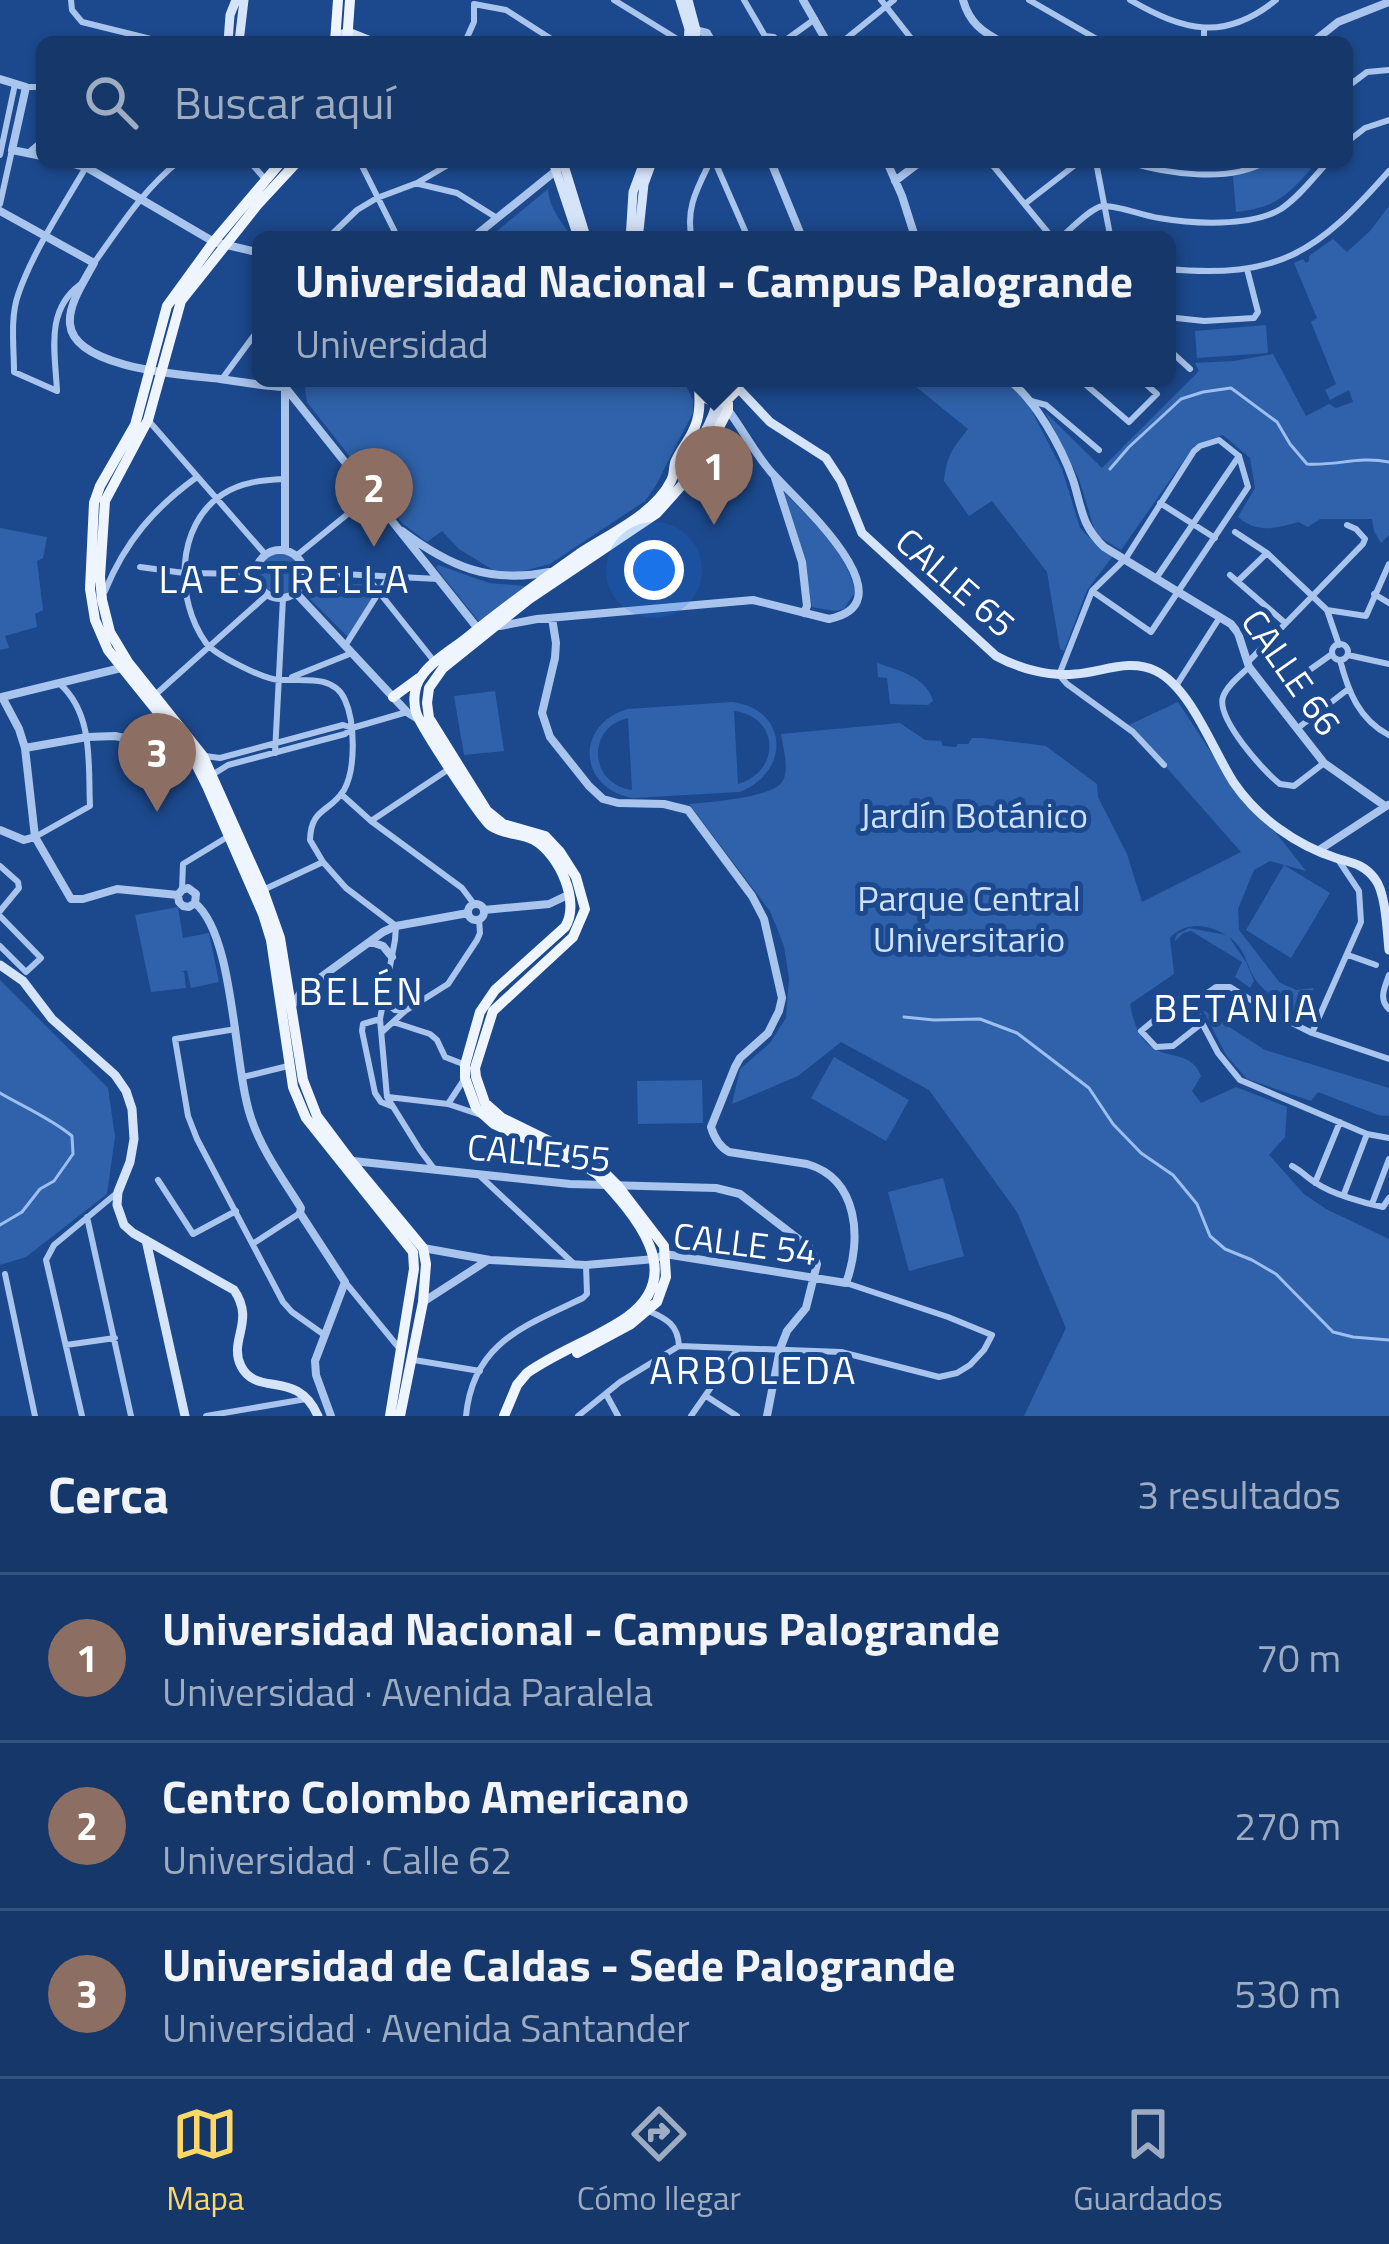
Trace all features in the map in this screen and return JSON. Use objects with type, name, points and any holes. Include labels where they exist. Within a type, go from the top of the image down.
[{"type":"main road","points":[[228,36],[230,15],[240,0]]},
{"type":"main road","points":[[239,36],[240,0]]},
{"type":"main road","points":[[338,0],[341,36]]},
{"type":"main road","points":[[341,36],[350,0]]},
{"type":"main road","points":[[684,0],[690,36]]},
{"type":"main road","points":[[275,168],[181,301],[134,425],[100,486],[92,519],[92,604],[100,634],[121,668],[210,780],[263,890],[277,925],[294,997],[293,1087],[306,1118],[334,1157],[418,1250]]},
{"type":"main road","points":[[219,243],[290,168]]},
{"type":"main road","points":[[561,168],[580,231]]},
{"type":"main road","points":[[636,231],[647,168]]},
{"type":"main road","points":[[155,373],[148,420],[105,501],[101,600],[118,648],[203,756],[229,836],[263,914],[295,1065],[317,1116],[426,1264],[422,1302],[390,1416]]},
{"type":"main road","points":[[676,482],[675,462],[698,421],[699,387]]},
{"type":"main road","points":[[700,387],[713,401],[731,395]]},
{"type":"main road","points":[[393,697],[667,502],[714,410],[719,387]]},
{"type":"main road","points":[[508,1416],[532,1378],[650,1311],[666,1277],[660,1256],[607,1172],[502,1118],[485,1102],[476,1068],[493,1011],[573,937],[585,901],[576,877],[553,843],[536,831],[495,819],[435,729],[427,703],[433,680],[484,630],[556,571],[642,512],[676,482],[690,477],[722,424],[731,395]]},
{"type":"main road","name":"CALLE 65","points":[[731,395],[826,458],[862,533],[980,644],[1011,664],[1059,675],[1137,665],[1155,670],[1176,686]]},
{"type":"main road","points":[[421,676],[414,699],[419,719],[488,824],[544,848],[571,894],[571,917],[556,937],[486,1000],[465,1071],[469,1095],[494,1124],[585,1166],[613,1185]]},
{"type":"main road","points":[[1176,686],[1249,802],[1279,828],[1384,880],[1389,950]]},
{"type":"main road","points":[[0,965],[22,981],[52,1019],[115,1075],[125,1091],[134,1138],[118,1192],[124,1225],[234,1290],[244,1317],[238,1360],[248,1376],[310,1398],[318,1416]]},
{"type":"main road","points":[[146,1240],[185,1416]]},
{"type":"main road","points":[[400,1416],[418,1250]]},
{"type":"main road","points":[[508,1416],[527,1373],[643,1303],[660,1256]]},
{"type":"street","points":[[70,0],[71,10],[82,22],[139,36]]},
{"type":"street","points":[[614,0],[688,36]]},
{"type":"street","points":[[744,0],[765,36]]},
{"type":"street","points":[[963,0],[976,26],[992,36]]},
{"type":"street","points":[[1029,0],[1092,36]]},
{"type":"street","points":[[1130,0],[1168,20],[1204,29],[1252,18],[1276,0]]},
{"type":"street","points":[[467,36],[474,22],[474,2],[506,10],[547,36]]},
{"type":"street","points":[[809,2],[824,36]]},
{"type":"street","points":[[849,36],[887,2],[910,36]]},
{"type":"street","points":[[1320,36],[1337,22],[1389,2]]},
{"type":"street","points":[[790,36],[814,19]]},
{"type":"street","points":[[1204,29],[1204,36]]},
{"type":"street","points":[[1353,82],[1367,71],[1389,70]]},
{"type":"street","points":[[0,80],[36,87]]},
{"type":"street","points":[[0,155],[15,84]]},
{"type":"street","points":[[26,87],[0,208],[94,263]]},
{"type":"street","points":[[1353,137],[1389,120]]},
{"type":"street","points":[[28,153],[36,146]]},
{"type":"street","points":[[12,150],[36,155]]},
{"type":"street","points":[[84,282],[69,292],[54,321],[57,391],[14,372],[14,312],[19,293],[87,168]]},
{"type":"street","points":[[95,168],[219,243],[252,251]]},
{"type":"street","points":[[170,168],[141,198],[94,263],[70,312],[72,333],[95,354],[155,373],[252,383]]},
{"type":"street","points":[[255,168],[265,179]]},
{"type":"street","points":[[363,168],[394,231]]},
{"type":"street","points":[[334,231],[376,198],[443,168]]},
{"type":"street","points":[[481,231],[555,168]]},
{"type":"street","points":[[690,231],[688,213],[710,168]]},
{"type":"street","points":[[716,168],[745,231]]},
{"type":"street","points":[[773,168],[799,231]]},
{"type":"street","points":[[890,168],[913,231]]},
{"type":"street","points":[[895,181],[912,168]]},
{"type":"street","points":[[995,168],[1048,231]]},
{"type":"street","points":[[1056,168],[1061,175]]},
{"type":"street","points":[[1025,203],[1071,168]]},
{"type":"street","points":[[1097,168],[1110,231]]},
{"type":"street","points":[[1148,168],[1186,174],[1251,168]]},
{"type":"street","points":[[1067,231],[1105,206],[1186,221],[1261,218],[1286,206],[1322,168]]},
{"type":"street","points":[[1176,270],[1276,264],[1316,244],[1389,171]]},
{"type":"street","points":[[417,183],[457,193],[497,218]]},
{"type":"street","points":[[1176,318],[1235,321],[1257,316],[1246,269]]},
{"type":"street","points":[[222,379],[252,338]]},
{"type":"street","points":[[1176,356],[1190,369]]},
{"type":"street","points":[[285,387],[285,550]]},
{"type":"street","points":[[285,387],[421,559],[484,630],[552,618],[753,599],[836,619],[854,607],[859,587],[850,564],[775,477],[739,426],[731,395]]},
{"type":"street","points":[[1015,387],[1030,401],[1046,405],[1099,450]]},
{"type":"street","points":[[1088,387],[1129,422],[1157,394],[1149,387]]},
{"type":"street","name":"CALLE 66","points":[[1030,401],[1066,464],[1092,536],[1231,624],[1249,665],[1324,764],[1387,806]]},
{"type":"street","points":[[148,420],[265,554]]},
{"type":"street","points":[[722,424],[739,426]]},
{"type":"street","points":[[1092,591],[1151,632],[1248,487],[1239,456],[1219,440],[1194,451],[1126,558],[1092,591],[1059,675],[1133,732],[1164,765]]},
{"type":"street","points":[[1157,577],[1239,456]]},
{"type":"street","points":[[101,600],[114,568],[149,517],[197,477]]},
{"type":"street","points":[[775,477],[802,562],[804,613]]},
{"type":"street","points":[[285,479],[255,480],[226,492],[198,520],[187,545],[184,573],[192,611],[208,647],[279,680],[289,678],[349,650],[389,578]]},
{"type":"street","points":[[296,556],[371,495]]},
{"type":"street","points":[[1160,502],[1215,538]]},
{"type":"street","points":[[393,524],[434,554]]},
{"type":"street","points":[[1324,764],[1294,786],[1280,784],[1226,721],[1222,700],[1284,622],[1363,544],[1365,539],[1347,525]]},
{"type":"street","points":[[1235,532],[1267,554],[1327,610],[1339,644],[1346,647],[1340,656],[1287,686]]},
{"type":"street","points":[[285,550],[296,556],[304,572],[302,584],[296,593],[283,598],[267,595],[258,586],[258,562],[265,554],[285,550]]},
{"type":"street","points":[[421,559],[422,551],[490,576],[556,571]]},
{"type":"street","points":[[1238,581],[1267,554]]},
{"type":"street","points":[[1327,610],[1366,616],[1389,564]]},
{"type":"street","points":[[140,568],[255,574]]},
{"type":"street","points":[[304,572],[438,579]]},
{"type":"street","points":[[1230,575],[1284,622]]},
{"type":"street","points":[[366,576],[436,663]]},
{"type":"street","points":[[296,593],[407,712],[435,729]]},
{"type":"street","points":[[1374,594],[1389,603]]},
{"type":"street","points":[[155,695],[267,595]]},
{"type":"street","points":[[275,749],[283,598]]},
{"type":"street","points":[[1176,686],[1220,616]]},
{"type":"street","points":[[552,618],[555,658],[542,713],[550,737],[603,799],[688,810],[764,919],[782,998],[779,1011],[768,1033],[740,1058],[711,1127],[729,1152],[807,1164],[837,1179],[850,1204],[855,1241],[846,1283]]},
{"type":"street","points":[[1339,644],[1333,649],[1340,656],[1347,690],[1366,719],[1389,735]]},
{"type":"street","points":[[1340,656],[1389,664]]},
{"type":"street","points":[[121,668],[1,696],[25,748],[35,837],[71,899],[117,890],[180,893]]},
{"type":"street","points":[[315,668],[315,680]]},
{"type":"street","points":[[289,678],[315,680],[340,692],[352,728],[349,775],[341,794],[316,814],[310,841],[346,888],[396,926]]},
{"type":"street","points":[[0,830],[24,840],[90,806],[83,719],[57,682]]},
{"type":"street","points":[[1296,728],[1347,690]]},
{"type":"street","points":[[210,780],[228,765],[343,725],[352,728],[407,712]]},
{"type":"street","points":[[25,748],[115,736],[220,758],[275,749]]},
{"type":"street","points":[[371,821],[452,767]]},
{"type":"street","points":[[341,794],[462,888],[476,911],[480,933],[448,984],[382,1032]]},
{"type":"street","points":[[1319,850],[1387,806]]},
{"type":"street","points":[[229,836],[183,864],[180,893],[183,906],[195,903],[206,913],[217,938],[236,1029],[239,1078],[262,1147],[345,1282],[406,1355],[480,1371]]},
{"type":"street","points":[[1312,1033],[1361,922],[1358,888],[1336,858]]},
{"type":"street","points":[[263,890],[322,862]]},
{"type":"street","points":[[0,866],[19,888],[0,914],[41,958],[26,971],[0,946]]},
{"type":"street","points":[[277,984],[294,997],[396,926],[549,904],[571,894]]},
{"type":"street","points":[[549,904],[571,917]]},
{"type":"street","points":[[396,926],[380,1019],[389,1101],[435,1170]]},
{"type":"street","points":[[369,942],[383,946],[392,957]]},
{"type":"street","points":[[1348,955],[1376,965]]},
{"type":"street","points":[[1389,975],[1383,1000],[1389,1009]]},
{"type":"street","points":[[1192,1004],[1216,987],[1230,987],[1312,1033],[1389,1059]]},
{"type":"street","points":[[1201,1024],[1173,1046],[1156,1047],[1142,1031],[1180,999],[1192,1004],[1240,1080],[1367,1134],[1389,1138]]},
{"type":"street","points":[[383,1001],[405,1012]]},
{"type":"street","points":[[380,1019],[363,1024],[362,1031],[381,1102],[448,1104],[502,1118]]},
{"type":"street","points":[[393,1022],[430,1034],[446,1057],[465,1071],[448,1104]]},
{"type":"street","points":[[236,1029],[175,1039],[188,1116],[287,1307],[323,1334]]},
{"type":"street","points":[[239,1078],[295,1065]]},
{"type":"street","points":[[401,1099],[401,1120]]},
{"type":"street","points":[[1315,1183],[1340,1122]]},
{"type":"street","points":[[1344,1194],[1367,1134]]},
{"type":"street","name":"CALLE 55","points":[[334,1157],[479,1175],[716,1188],[740,1194],[810,1248],[817,1264],[815,1278]]},
{"type":"street","points":[[1372,1204],[1389,1159]]},
{"type":"street","points":[[1292,1166],[1315,1183],[1372,1204],[1383,1207],[1389,1198]]},
{"type":"street","points":[[479,1175],[574,1263]]},
{"type":"street","points":[[158,1180],[194,1234],[236,1211]]},
{"type":"street","points":[[82,1416],[46,1260],[51,1249],[118,1192]]},
{"type":"street","points":[[254,1243],[301,1210]]},
{"type":"street","points":[[87,1216],[130,1416]]},
{"type":"street","name":"CALLE 54","points":[[418,1250],[586,1265],[660,1256],[815,1278],[846,1283],[992,1335],[970,1365],[939,1377],[841,1352],[781,1349]]},
{"type":"street","points":[[422,1302],[490,1260]]},
{"type":"street","points":[[466,1416],[480,1371],[506,1336],[587,1294],[586,1265]]},
{"type":"street","points":[[5,1274],[35,1416]]},
{"type":"street","points":[[766,1416],[787,1331],[806,1308],[815,1278]]},
{"type":"street","points":[[331,1416],[315,1361],[345,1282]]},
{"type":"street","points":[[650,1311],[676,1328],[679,1346]]},
{"type":"street","points":[[66,1345],[116,1338]]},
{"type":"street","points":[[578,1416],[679,1346],[781,1349]]},
{"type":"street","points":[[691,1416],[738,1348]]},
{"type":"street","points":[[606,1394],[618,1416]]},
{"type":"street","points":[[706,1396],[737,1416]]},
{"type":"street","points":[[206,1416],[310,1398]]},
{"type":"green space","points":[[1258,168],[1311,169],[1278,200],[1236,212],[1233,176]]},
{"type":"green space","points":[[548,189],[554,210],[568,231],[497,231]]},
{"type":"green space","points":[[1389,206],[1389,535],[1381,543],[1372,519],[1320,519],[1308,527],[1298,522],[1266,528],[1245,522],[1238,517],[1255,488],[1250,458],[1223,435],[1194,446],[1121,550],[1096,535],[1079,479],[1045,412],[1102,468],[1199,371],[1195,363],[1273,354],[1306,416],[1329,404],[1336,408],[1353,402],[1349,390],[1330,400],[1325,390],[1336,384],[1311,322],[1317,318],[1294,263],[1303,259],[1306,263],[1333,239],[1347,252]]},
{"type":"green space","points":[[1266,325],[1268,353],[1197,358],[1195,331]]},
{"type":"green space","points":[[686,387],[693,413],[645,501],[550,564],[516,573],[493,570],[459,549],[442,531],[427,542],[402,523],[307,402],[305,388]]},
{"type":"green space","points":[[916,387],[1013,387],[1028,404],[1062,469],[1080,528],[1113,556],[1087,590],[1064,651],[1047,572],[992,501],[969,516],[944,481],[951,453],[968,429]]},
{"type":"green space","points":[[784,492],[845,564],[855,592],[844,609],[812,607]]},
{"type":"green space","points":[[0,528],[47,537],[43,558],[37,561],[43,610],[35,614],[37,627],[5,636],[9,648],[0,650]]},
{"type":"green space","points":[[280,554],[294,560],[300,574],[294,588],[280,594],[266,588],[260,574],[266,560]]},
{"type":"green space","points":[[438,565],[489,583],[525,586],[480,623]]},
{"type":"green space","points":[[317,583],[382,585],[348,637],[310,599]]},
{"type":"green space","points":[[877,663],[918,680],[933,701],[928,705],[890,704],[887,678],[878,677]]},
{"type":"green space","points":[[495,691],[504,751],[464,755],[454,696]]},
{"type":"green space","points":[[732,702],[751,707],[773,729],[775,757],[756,783],[739,792],[632,798],[601,782],[590,756],[598,729],[627,709]],"holes":[[[734,711],[760,723],[769,744],[762,768],[738,784]],[[628,718],[632,789],[631,790],[607,777],[598,755],[605,732]]]},
{"type":"green space","name":"Parque Central Universitario","points":[[1178,702],[1245,804],[1306,871],[1270,861],[1254,870],[1238,909],[1239,930],[1280,983],[1297,990],[1314,988],[1294,1010],[1259,984],[1229,937],[1254,981],[1250,988],[1235,977],[1242,962],[1191,931],[1174,942],[1177,934],[1189,928],[1226,935],[1212,928],[1190,927],[1176,933],[1170,938],[1174,974],[1130,1004],[1136,1026],[1154,1049],[1194,1065],[1201,1076],[1192,1091],[1201,1103],[1236,1087],[1287,1107],[1285,1137],[1269,1155],[1304,1194],[1389,1239],[1389,1416],[1024,1416],[1066,1328],[1017,1212],[929,1090],[841,1042],[798,1076],[732,1104],[740,1069],[770,1043],[786,1018],[789,979],[784,946],[770,911],[689,804],[739,798],[776,787],[786,772],[781,734],[900,723],[943,746],[982,738],[1046,746],[1097,784],[1098,797],[1127,854],[1142,902],[1241,852],[1129,725]]},
{"type":"green space","points":[[1284,865],[1330,893],[1291,958],[1246,930]]},
{"type":"green space","points":[[178,907],[183,938],[209,933],[219,982],[191,988],[187,970],[181,972],[186,988],[151,992],[135,915]]},
{"type":"green space","points":[[0,980],[108,1088],[115,1137],[107,1194],[26,1257],[0,1265]]},
{"type":"green space","points":[[1203,1010],[1265,1050],[1389,1088],[1389,1116],[1318,1092],[1311,1101],[1247,1079],[1226,1055]]},
{"type":"green space","points":[[834,1057],[909,1100],[886,1141],[811,1098]]},
{"type":"green space","points":[[702,1080],[703,1123],[638,1124],[637,1081]]},
{"type":"green space","points":[[943,1178],[964,1256],[909,1271],[888,1192]]},
{"type":"waterway","points":[[1110,469],[1181,399],[1231,388],[1277,422],[1307,464],[1389,462]]},
{"type":"waterway","points":[[904,1017],[980,1019],[1017,1033],[1089,1088],[1113,1124],[1141,1153],[1173,1175],[1197,1204],[1210,1236],[1225,1249],[1276,1274],[1333,1332],[1389,1340]]},
{"type":"waterway","points":[[0,1093],[72,1136],[73,1154],[54,1181],[40,1189],[22,1212],[0,1225]]},
{"type":"place","name":"Universidad Nacional - Campus Palogrande","points":[[714,525]]},
{"type":"place","name":"Centro Colombo Americano","points":[[374,547]]},
{"type":"place","name":"Universidad de Caldas - Sede Palogrande","points":[[157,812]]},
{"type":"district","name":"LA ESTRELLA","points":[[285,578]]},
{"type":"district","name":"BELÉN","points":[[362,990]]},
{"type":"district","name":"BETANIA","points":[[1237,1007]]},
{"type":"district","name":"ARBOLEDA","points":[[754,1369]]},
{"type":"park label","name":"Jardín Botánico","points":[[974,814]]}]
